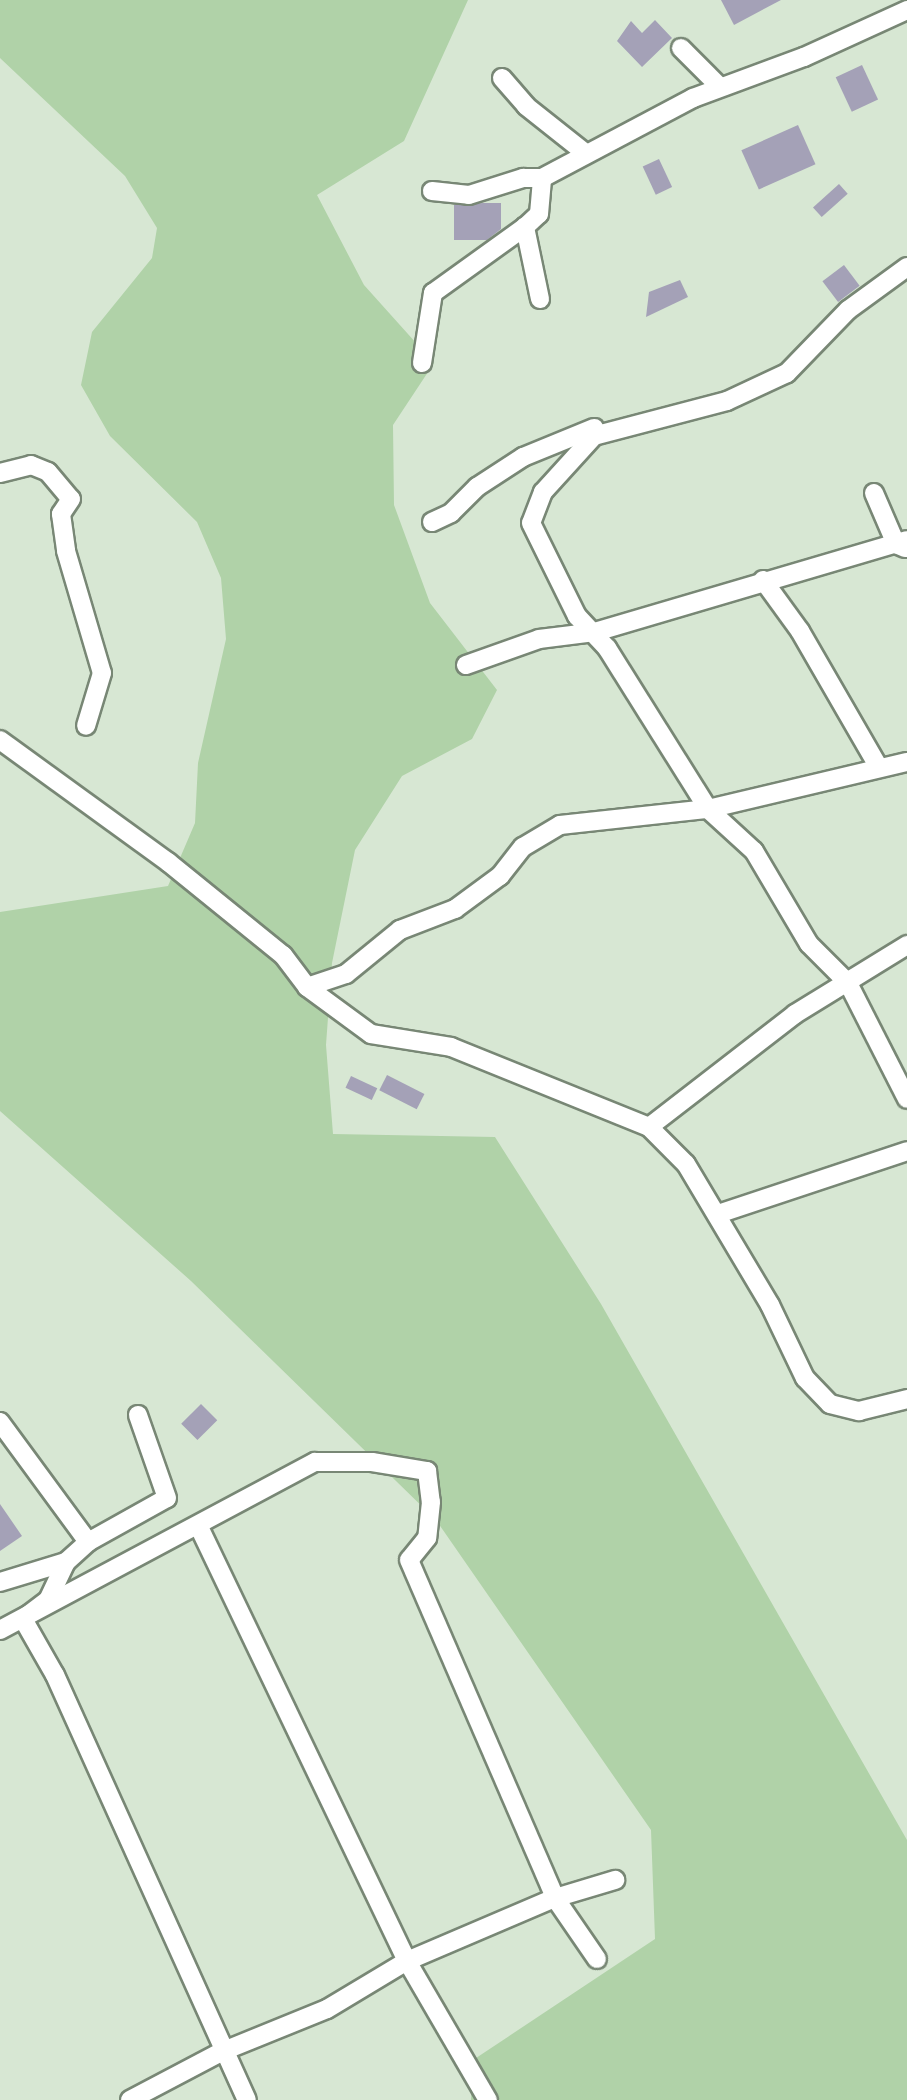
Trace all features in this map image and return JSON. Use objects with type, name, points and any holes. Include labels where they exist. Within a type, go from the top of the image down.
[{"type":"street","points":[[432,191],[469,195],[523,178],[542,178],[584,152],[720,87],[804,57],[907,10]]},
{"type":"street","points":[[681,48],[720,87]]},
{"type":"street","points":[[502,78],[526,106],[584,152]]},
{"type":"street","points":[[422,363],[433,293],[539,214],[542,178]]},
{"type":"street","points":[[525,227],[540,299]]},
{"type":"street","points":[[432,522],[451,513],[477,487],[523,457],[593,428],[612,429],[727,401],[787,373],[848,310],[907,267]]},
{"type":"street","points":[[612,429],[575,451],[535,505],[531,523],[577,616],[595,632],[708,809],[754,851],[809,944],[848,983],[907,1099]]},
{"type":"street","points":[[0,473],[13,467],[40,468],[71,499],[61,514],[66,551],[102,673],[86,726]]},
{"type":"street","points":[[466,665],[539,639],[595,632],[763,580],[903,544],[874,493]]},
{"type":"street","points":[[763,580],[800,631],[878,766]]},
{"type":"street","points":[[0,740],[168,862],[283,955],[307,987],[371,1034],[451,1047],[649,1127],[672,1145],[718,1214],[805,1378],[830,1404],[859,1411],[907,1399]]},
{"type":"street","points":[[307,987],[346,974],[400,930],[455,909],[500,876],[523,847],[560,825],[708,809],[878,766],[907,762]]},
{"type":"street","points":[[649,1127],[795,1014],[907,945]]},
{"type":"street","points":[[718,1214],[907,1151]]},
{"type":"street","points":[[23,1619],[48,1600],[66,1562],[88,1542],[167,1498],[138,1415]]},
{"type":"street","points":[[0,1422],[88,1542]]},
{"type":"street","points":[[0,1630],[199,1527],[315,1462],[372,1462],[427,1471],[431,1502],[427,1538],[409,1560],[555,1898],[597,1959]]},
{"type":"street","points":[[199,1527],[407,1961],[488,2100]]},
{"type":"street","points":[[0,1582],[66,1562]]},
{"type":"street","points":[[23,1619],[55,1675],[221,2052],[247,2100]]},
{"type":"street","points":[[130,2100],[221,2052],[327,2009],[407,1961],[555,1898],[615,1880]]},
{"type":"green space","points":[[0,0],[468,0],[404,141],[317,195],[364,285],[434,363],[393,425],[394,505],[430,603],[497,690],[472,739],[402,776],[355,850],[332,963],[326,1045],[333,1134],[495,1137],[601,1304],[907,1840],[907,2100],[471,2100],[473,2060],[655,1939],[651,1830],[436,1520],[191,1281],[0,1111],[0,912],[168,886],[195,823],[198,763],[226,639],[221,578],[197,522],[110,436],[81,385],[92,332],[152,258],[157,228],[125,176],[0,58]]},
{"type":"building","points":[[721,0],[781,0],[734,25]]},
{"type":"building","points":[[655,20],[672,38],[642,67],[617,41],[631,21],[642,33]]},
{"type":"building","points":[[862,65],[878,99],[852,112],[836,77]]},
{"type":"building","points":[[798,125],[815,164],[759,190],[741,150]]},
{"type":"building","points":[[659,159],[672,187],[656,195],[643,167]]},
{"type":"building","points":[[839,184],[848,194],[822,217],[813,207]]},
{"type":"building","points":[[501,203],[501,229],[487,240],[454,240],[454,205]]},
{"type":"building","points":[[844,265],[860,286],[838,302],[822,281]]},
{"type":"building","points":[[680,280],[688,297],[646,317],[649,292]]},
{"type":"building","points":[[387,1075],[424,1094],[417,1109],[379,1090]]},
{"type":"building","points":[[351,1076],[377,1088],[372,1100],[346,1088]]},
{"type":"building","points":[[201,1404],[217,1420],[197,1440],[181,1424]]},
{"type":"building","points":[[0,1504],[22,1536],[0,1551]]}]
